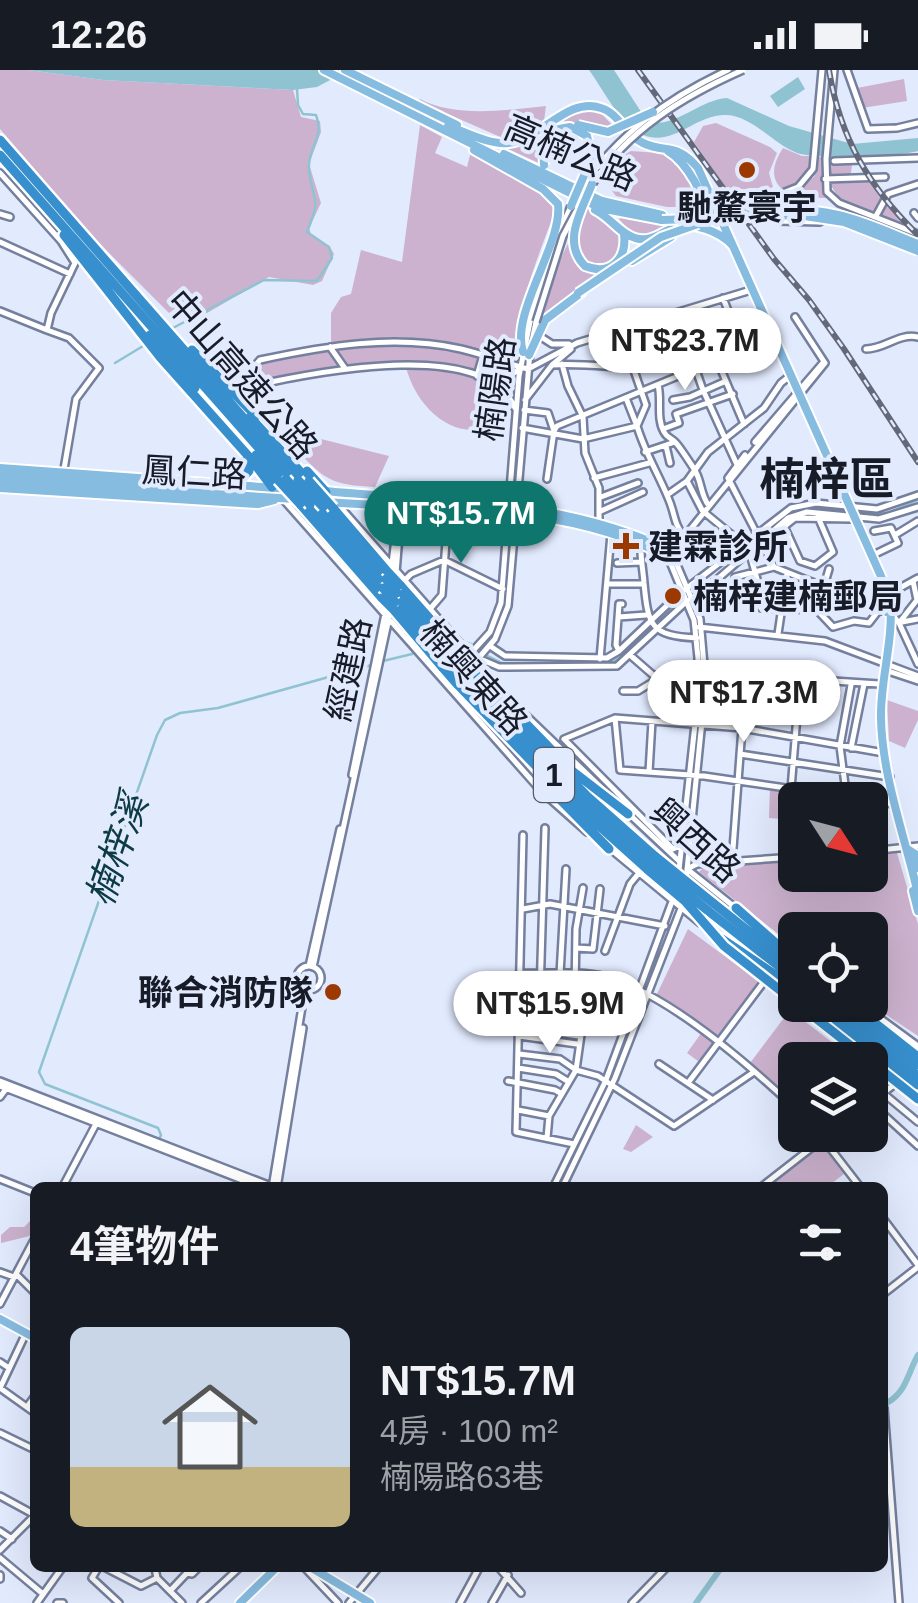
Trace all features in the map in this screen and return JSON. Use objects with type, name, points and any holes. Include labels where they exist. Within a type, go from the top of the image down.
[{"type":"highway","points":[[0,140],[95,249],[225,428],[250,465],[247,477],[238,483]]},
{"type":"highway","name":"中山高速公路","points":[[0,154],[160,335],[279,482],[388,579]]},
{"type":"highway","points":[[23,181],[116,302],[160,335],[192,350],[326,492]]},
{"type":"highway","name":"中山高速公路","points":[[160,335],[332,506],[388,579],[395,601],[457,658],[464,674],[586,795],[648,866],[778,956]]},
{"type":"highway","points":[[192,350],[304,481]]},
{"type":"highway","points":[[225,428],[279,482]]},
{"type":"highway","points":[[388,579],[395,601],[457,658]]},
{"type":"highway","points":[[464,674],[482,713],[510,747],[610,849]]},
{"type":"highway","points":[[464,674],[628,814]]},
{"type":"highway","points":[[482,713],[582,812],[685,901],[724,946],[778,987]]},
{"type":"highway","name":"中山高速公路","points":[[710,907],[778,965]]},
{"type":"highway","points":[[736,908],[778,943]]},
{"type":"highway","points":[[722,938],[778,976]]},
{"type":"highway","points":[[821,1022],[846,1042]]},
{"type":"highway","points":[[848,1022],[913,1058]]},
{"type":"highway","points":[[855,1022],[913,1058]]},
{"type":"highway","points":[[865,1022],[913,1058]]},
{"type":"highway","points":[[872,1022],[913,1058],[917,1087]]},
{"type":"highway","points":[[888,1071],[917,1087]]},
{"type":"main road","name":"高楠公路","points":[[315,70],[348,78]]},
{"type":"main road","name":"高楠公路","points":[[324,70],[348,78],[447,128]]},
{"type":"main road","name":"高楠公路","points":[[335,70],[573,196],[616,213],[662,217],[780,209],[816,211],[856,220],[918,247]]},
{"type":"main road","points":[[506,143],[530,136],[573,110],[591,106],[607,110],[630,135],[680,158],[702,197],[706,213],[696,227],[578,293]]},
{"type":"main road","points":[[459,134],[471,140],[527,142],[558,124],[571,123],[608,132],[652,112]]},
{"type":"main road","points":[[555,178],[544,165],[542,144],[556,129],[574,127],[590,140],[592,158],[571,206]]},
{"type":"main road","points":[[447,128],[542,188],[558,204],[557,220],[520,343],[526,354]]},
{"type":"main road","name":"高楠公路","points":[[471,140],[620,208],[662,217]]},
{"type":"main road","points":[[655,146],[673,148],[698,168],[852,513],[881,584],[886,612]]},
{"type":"main road","points":[[592,184],[573,238],[576,255],[585,266],[602,270],[616,264],[624,249],[624,234]]},
{"type":"main road","points":[[573,196],[610,218],[624,234],[645,240],[678,226],[696,227],[720,235],[736,249]]},
{"type":"main road","name":"高楠公路","points":[[712,219],[780,214],[834,219],[918,247]]},
{"type":"main road","points":[[662,217],[712,219]]},
{"type":"main road","points":[[526,354],[534,327],[578,293],[661,237],[712,219]]},
{"type":"main road","name":"鳳仁路","points":[[0,478],[260,490],[279,482]]},
{"type":"main road","name":"鳳仁路","points":[[0,478],[258,504],[282,498],[332,506],[402,504]]},
{"type":"main road","name":"鳳仁路","points":[[63,482],[279,482]]},
{"type":"main road","points":[[279,482],[402,504],[558,511],[668,553]]},
{"type":"main road","points":[[852,513],[890,594],[880,716],[883,754]]},
{"type":"main road","points":[[598,525],[611,534],[642,542]]},
{"type":"main road","points":[[883,666],[877,716],[918,911]]},
{"type":"main road","points":[[905,849],[915,854],[918,868]]},
{"type":"main road","points":[[905,849],[918,894]]},
{"type":"main road","points":[[0,1318],[30,1335]]},
{"type":"main road","points":[[240,1603],[272,1572]]},
{"type":"main road","points":[[315,1572],[370,1603]]},
{"type":"street","points":[[534,327],[550,253],[571,206],[600,162],[652,112],[728,70]]},
{"type":"street","points":[[534,327],[563,236],[592,184],[618,150],[652,120],[742,70]]},
{"type":"street","points":[[820,222],[774,220],[768,210],[771,200],[798,187],[813,169],[822,70]]},
{"type":"street","points":[[834,70],[826,190],[834,201],[918,234]]},
{"type":"street","points":[[847,70],[868,129],[918,123]]},
{"type":"street","points":[[820,98],[831,99]]},
{"type":"street","points":[[834,162],[918,158]]},
{"type":"street","points":[[0,173],[61,241],[75,263],[47,330]]},
{"type":"street","points":[[825,180],[885,176]]},
{"type":"street","points":[[876,217],[888,194],[918,184]]},
{"type":"street","points":[[0,214],[10,217]]},
{"type":"street","points":[[0,242],[70,274]]},
{"type":"street","points":[[495,382],[576,343],[754,289]]},
{"type":"street","points":[[724,298],[744,351]]},
{"type":"street","points":[[0,311],[69,338],[99,368],[76,399],[63,482]]},
{"type":"street","points":[[676,313],[703,390],[738,467]]},
{"type":"street","points":[[556,1182],[610,1081],[631,1015],[682,908],[688,870],[701,666],[699,627],[668,553],[819,365],[825,363],[795,317]]},
{"type":"street","points":[[732,321],[710,330],[717,360],[744,424]]},
{"type":"street","points":[[534,327],[552,344],[576,343]]},
{"type":"street","points":[[522,428],[583,438],[637,426],[646,411],[636,368],[620,330]]},
{"type":"street","points":[[866,349],[899,338],[918,337]]},
{"type":"street","points":[[547,479],[557,426],[776,339]]},
{"type":"street","points":[[515,408],[508,393],[495,382],[409,365],[344,367],[266,384],[253,374],[260,360],[330,347],[407,342],[458,348],[524,368]]},
{"type":"street","points":[[524,402],[552,365],[576,343]]},
{"type":"street","points":[[330,347],[344,367]]},
{"type":"street","name":"楠陽路","points":[[524,368],[524,410],[512,510],[503,589],[492,628],[457,658],[464,674],[490,646],[508,606],[512,510],[515,408],[526,354]]},
{"type":"street","points":[[476,377],[483,355]]},
{"type":"street","points":[[562,364],[582,417],[583,438],[601,497],[598,525]]},
{"type":"street","points":[[552,365],[636,368]]},
{"type":"street","points":[[667,496],[686,481],[723,438],[764,408],[791,375]]},
{"type":"street","points":[[673,400],[728,380]]},
{"type":"street","points":[[658,385],[663,429],[694,468],[705,508]]},
{"type":"street","points":[[663,429],[678,423],[676,414],[732,394]]},
{"type":"street","points":[[626,398],[649,463],[667,496],[676,528],[683,535]]},
{"type":"street","points":[[524,410],[547,412],[554,431]]},
{"type":"street","points":[[646,452],[675,442]]},
{"type":"street","points":[[665,445],[670,463]]},
{"type":"street","points":[[594,478],[649,463]]},
{"type":"street","points":[[729,479],[774,567]]},
{"type":"street","points":[[686,481],[696,506],[705,508],[743,544]]},
{"type":"street","name":"楠興東路","points":[[279,482],[282,498],[395,601],[412,646],[425,660],[464,674],[542,792],[610,849],[648,866],[674,902],[778,986]]},
{"type":"street","points":[[601,497],[638,482]]},
{"type":"street","points":[[326,492],[332,506],[388,579]]},
{"type":"street","points":[[601,511],[642,492]]},
{"type":"street","points":[[762,541],[795,518],[877,509],[918,495]]},
{"type":"street","points":[[490,646],[504,656],[600,658],[620,651],[685,590],[783,512],[802,503],[890,518],[918,507]]},
{"type":"street","name":"經建路","points":[[311,967],[395,601],[388,579],[402,504]]},
{"type":"street","points":[[430,609],[442,595],[449,506]]},
{"type":"street","points":[[503,589],[444,560],[411,574],[395,601],[430,609],[456,639],[457,658],[464,674],[499,668],[608,668],[630,655],[690,600],[798,514],[852,513]]},
{"type":"street","points":[[784,526],[800,561],[815,566],[833,552],[818,517]]},
{"type":"street","points":[[895,535],[918,521]]},
{"type":"street","points":[[874,530],[889,527],[897,546],[874,555]]},
{"type":"street","points":[[600,658],[611,534]]},
{"type":"street","points":[[642,542],[641,562],[650,620]]},
{"type":"street","points":[[749,552],[761,593],[761,608],[816,610],[833,626],[854,621],[868,623],[886,612]]},
{"type":"street","points":[[617,563],[641,562]]},
{"type":"street","points":[[736,577],[774,567],[886,612],[899,623],[918,664]]},
{"type":"street","points":[[816,610],[829,569]]},
{"type":"street","points":[[778,634],[787,573]]},
{"type":"street","points":[[890,594],[916,580],[917,600],[899,623]]},
{"type":"street","points":[[607,584],[644,584]]},
{"type":"street","points":[[800,609],[802,593]]},
{"type":"street","points":[[620,651],[616,645],[622,604]]},
{"type":"street","points":[[619,617],[650,620],[672,636],[696,638]]},
{"type":"street","points":[[899,623],[918,619]]},
{"type":"street","points":[[699,627],[824,641],[918,679]]},
{"type":"street","points":[[699,627],[696,638],[701,666]]},
{"type":"street","points":[[630,655],[652,674],[701,666],[758,676],[878,684]]},
{"type":"street","points":[[623,691],[638,690],[666,674]]},
{"type":"street","points":[[666,674],[667,701]]},
{"type":"street","points":[[732,862],[742,728],[758,676]]},
{"type":"street","points":[[793,782],[800,679]]},
{"type":"street","points":[[844,782],[840,746],[852,683]]},
{"type":"street","points":[[851,748],[864,684]]},
{"type":"street","points":[[682,845],[673,848],[564,739],[615,718],[742,728],[883,754]]},
{"type":"street","points":[[615,718],[620,770],[693,774],[778,787]]},
{"type":"street","points":[[648,772],[652,721]]},
{"type":"street","points":[[740,754],[888,778]]},
{"type":"street","points":[[565,1182],[610,1081],[674,902],[693,774]]},
{"type":"street","points":[[888,803],[894,804]]},
{"type":"street","name":"興西路","points":[[628,814],[736,908]]},
{"type":"street","points":[[539,1023],[545,828]]},
{"type":"street","points":[[523,835],[516,1132],[574,1144]]},
{"type":"street","points":[[888,850],[918,846]]},
{"type":"street","points":[[688,870],[697,864],[778,858]]},
{"type":"street","points":[[606,951],[630,884],[648,866]]},
{"type":"street","points":[[558,1009],[566,869]]},
{"type":"street","points":[[583,888],[575,992],[631,1015]]},
{"type":"street","points":[[576,948],[593,948],[600,889]]},
{"type":"street","points":[[523,909],[542,904],[561,906],[665,926]]},
{"type":"street","name":"經建路","points":[[311,967],[319,972],[320,980],[317,986],[307,989],[300,986],[297,976],[300,970],[311,967]]},
{"type":"street","points":[[522,973],[600,976],[644,992],[756,1071],[778,1092]]},
{"type":"street","points":[[592,999],[600,976]]},
{"type":"street","points":[[688,1084],[763,983]]},
{"type":"street","name":"經建路","points":[[276,1182],[307,989]]},
{"type":"street","points":[[520,1018],[556,1028],[578,1040]]},
{"type":"street","points":[[546,1138],[549,1116],[576,1070],[582,1023],[558,1020],[556,1028]]},
{"type":"street","points":[[830,1022],[917,1087]]},
{"type":"street","points":[[885,1022],[908,1039],[913,1058]]},
{"type":"street","points":[[519,1036],[578,1040]]},
{"type":"street","points":[[519,1054],[560,1059],[576,1070],[610,1081],[674,1126],[756,1071]]},
{"type":"street","points":[[660,1064],[713,1100]]},
{"type":"street","points":[[518,1068],[556,1074],[569,1082]]},
{"type":"street","points":[[508,1082],[562,1094]]},
{"type":"street","points":[[888,1090],[895,1084]]},
{"type":"street","points":[[0,1097],[2,1085],[248,1182]]},
{"type":"street","points":[[888,1098],[918,1122]]},
{"type":"street","points":[[516,1110],[549,1116]]},
{"type":"street","points":[[888,1119],[918,1146]]},
{"type":"street","points":[[65,1182],[97,1121]]},
{"type":"street","points":[[163,1147],[261,1182]]},
{"type":"street","points":[[767,1182],[804,1152]]},
{"type":"street","points":[[835,1152],[856,1182]]},
{"type":"street","points":[[0,1178],[30,1191]]},
{"type":"street","points":[[888,1224],[918,1266],[888,1290]]},
{"type":"street","points":[[0,1304],[30,1248]]},
{"type":"street","points":[[0,1272],[15,1276],[30,1288]]},
{"type":"street","points":[[30,1337],[0,1388],[30,1410]]},
{"type":"street","points":[[0,1362],[9,1368]]},
{"type":"street","points":[[27,1408],[30,1404]]},
{"type":"street","points":[[0,1433],[30,1448]]},
{"type":"street","points":[[888,1460],[899,1603]]},
{"type":"street","points":[[0,1496],[30,1512]]},
{"type":"street","points":[[30,1520],[0,1554],[43,1594]]},
{"type":"street","points":[[0,1531],[12,1539]]},
{"type":"street","points":[[37,1603],[59,1572]]},
{"type":"street","points":[[96,1572],[92,1578],[119,1603]]},
{"type":"street","points":[[114,1572],[141,1586],[157,1578]]},
{"type":"street","points":[[156,1572],[157,1578],[182,1603]]},
{"type":"street","points":[[170,1591],[186,1573],[194,1572]]},
{"type":"street","points":[[200,1603],[235,1572]]},
{"type":"street","points":[[311,1572],[338,1603]]},
{"type":"street","points":[[349,1603],[375,1572]]},
{"type":"street","points":[[460,1603],[476,1572]]},
{"type":"street","points":[[504,1572],[521,1593]]},
{"type":"street","points":[[632,1603],[662,1572]]},
{"type":"street","points":[[492,1603],[508,1575]]},
{"type":"street","points":[[212,1594],[221,1603]]},
{"type":"shaded area","points":[[0,70],[293,90],[301,117],[320,121],[321,132],[309,164],[321,203],[309,228],[334,254],[322,281],[313,285],[269,277],[202,316],[180,305],[169,313],[90,234],[0,129]]},
{"type":"shaded area","points":[[904,79],[907,101],[862,108],[857,88]]},
{"type":"shaded area","points":[[420,99],[465,111],[546,106],[544,121],[525,134],[505,139]]},
{"type":"shaded area","points":[[597,109],[616,129],[556,121],[573,112]]},
{"type":"shaded area","points":[[716,123],[777,153],[769,173],[773,187],[735,201],[694,142],[703,126]]},
{"type":"shaded area","points":[[420,125],[442,137],[435,153],[467,167],[471,151],[554,204],[524,301],[519,353],[512,358],[441,341],[395,337],[331,343],[331,313],[341,297],[351,294],[361,250],[402,262]]},
{"type":"shaded area","points":[[553,128],[540,148],[541,164],[508,149],[527,144]]},
{"type":"shaded area","points":[[783,148],[812,156],[805,179],[782,189],[775,180],[774,169]]},
{"type":"shaded area","points":[[631,151],[659,153],[675,159],[674,164],[685,172],[704,207],[667,207],[616,196],[609,183],[611,170]]},
{"type":"shaded area","points":[[819,157],[824,157],[826,198],[783,197],[814,177]]},
{"type":"shaded area","points":[[853,157],[850,181],[867,179],[908,227],[839,198],[830,184],[832,160]]},
{"type":"shaded area","points":[[585,209],[621,233],[620,247],[604,271],[540,321],[555,270]]},
{"type":"shaded area","points":[[622,216],[682,223],[644,237],[630,231],[619,219]]},
{"type":"shaded area","points":[[410,344],[479,356],[474,372],[412,362],[345,365],[334,349]]},
{"type":"shaded area","points":[[330,350],[340,365],[270,379],[261,378],[256,371],[263,362]]},
{"type":"shaded area","points":[[484,358],[507,365],[510,373],[498,378],[479,374]]},
{"type":"shaded area","points":[[406,367],[460,373],[486,381],[507,396],[505,421],[468,430],[443,421],[416,392]]},
{"type":"shaded area","points":[[301,434],[389,456],[375,487],[348,485],[322,474],[295,448]]},
{"type":"shaded area","points":[[887,700],[918,711],[905,748],[889,741]]},
{"type":"shaded area","points":[[770,786],[778,787],[778,819],[769,818]]},
{"type":"shaded area","points":[[888,853],[897,853],[918,924],[918,1036],[888,1016],[888,912],[778,912],[778,934],[699,872],[703,868],[778,861],[778,892],[888,892]]},
{"type":"shaded area","points":[[688,929],[761,983],[717,1040],[656,996]]},
{"type":"shaded area","points":[[781,1022],[806,1022],[832,1042],[778,1042],[778,1086],[750,1063]]},
{"type":"shaded area","points":[[702,1032],[718,1044],[702,1064],[687,1053]]},
{"type":"shaded area","points":[[636,1125],[653,1137],[631,1152],[623,1149]]},
{"type":"shaded area","points":[[813,1152],[827,1152],[844,1174],[834,1182],[773,1182]]},
{"type":"shaded area","points":[[30,1221],[30,1236],[1,1243],[1,1235],[10,1227],[24,1227]]},
{"type":"water","points":[[28,70],[349,70],[317,87],[293,90],[103,80]]},
{"type":"water","points":[[589,70],[614,70],[647,121],[667,121],[727,98],[789,126],[852,144],[918,138],[918,151],[856,157],[807,155],[788,149],[743,119],[723,115],[654,138],[635,130],[619,115]]},
{"type":"water","points":[[798,77],[805,89],[778,107],[770,96]]},
{"type":"waterway","points":[[171,329],[264,280],[317,281],[332,258],[329,247],[307,232],[315,204],[309,162],[318,123],[316,115],[303,114],[297,89]]},
{"type":"waterway","points":[[115,363],[148,343]]},
{"type":"waterway","name":"楠梓溪","points":[[863,514],[888,513],[918,500]]},
{"type":"waterway","name":"楠梓溪","points":[[608,664],[621,657],[681,602]]},
{"type":"waterway","name":"楠梓溪","points":[[462,641],[471,644]]},
{"type":"waterway","name":"楠梓溪","points":[[383,661],[412,654]]},
{"type":"waterway","name":"楠梓溪","points":[[488,656],[502,663],[570,664]]},
{"type":"waterway","name":"楠梓溪","points":[[158,1142],[158,1128],[45,1084],[39,1072],[157,735],[165,720],[180,713],[218,708],[375,664]]},
{"type":"waterway","points":[[888,1402],[901,1390],[918,1355]]},
{"type":"waterway","points":[[696,1603],[718,1572]]},
{"type":"railway","points":[[638,70],[774,259],[809,300],[918,462]]},
{"type":"railway","points":[[829,70],[841,118],[859,160],[885,199],[918,235]]},
{"type":"place","name":"馳騖寰宇","points":[[747,170]]},
{"type":"place","name":"建霖診所","points":[[626,546]]},
{"type":"place","name":"楠梓建楠郵局","points":[[673,596]]},
{"type":"place","name":"聯合消防隊","points":[[333,992]]},
{"type":"district","name":"楠梓區","points":[[827,479]]}]
